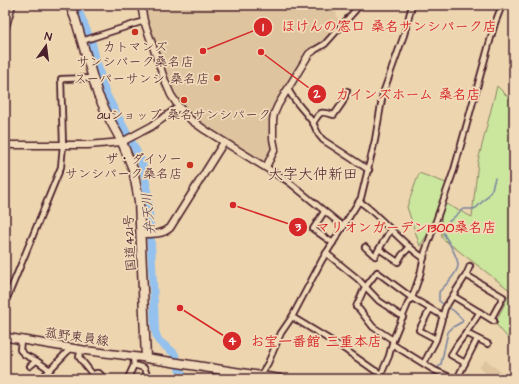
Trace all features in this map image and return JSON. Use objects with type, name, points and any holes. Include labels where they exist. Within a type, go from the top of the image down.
[{"type":"highway","name":"国道421号","points":[[70,5],[84,40],[98,95],[109,118],[124,141],[136,180],[143,234],[146,358]]},
{"type":"highway","points":[[146,358],[257,377],[278,379]]},
{"type":"main road","name":"菰野東員線","points":[[5,337],[70,348],[146,358]]},
{"type":"street","points":[[5,29],[12,5]]},
{"type":"street","points":[[141,5],[144,21],[165,81],[171,95],[179,107],[197,125],[290,183],[344,227]]},
{"type":"street","points":[[266,167],[275,149],[273,139],[273,120],[278,105],[309,54],[325,44],[360,5]]},
{"type":"street","points":[[257,377],[268,363],[281,333],[292,317],[326,253],[360,202],[369,170],[383,93],[404,35],[412,5]]},
{"type":"street","points":[[379,379],[420,275],[424,258],[454,170],[495,23],[502,5]]},
{"type":"street","points":[[84,40],[144,21]]},
{"type":"street","points":[[5,299],[8,296],[61,167],[61,79],[93,78]]},
{"type":"street","points":[[288,88],[292,97],[313,123],[317,134],[323,140],[369,170]]},
{"type":"street","points":[[313,123],[322,112],[334,115],[343,102],[347,91]]},
{"type":"street","points":[[5,145],[88,145],[124,141],[152,126],[179,107]]},
{"type":"street","points":[[143,234],[156,234],[168,230],[224,142]]},
{"type":"street","points":[[360,202],[424,258]]},
{"type":"street","points":[[324,212],[313,229],[333,243]]},
{"type":"street","points":[[365,247],[375,256],[391,229]]},
{"type":"street","points":[[379,249],[398,262],[402,255],[410,247]]},
{"type":"street","points":[[326,253],[358,279],[379,301],[403,317]]},
{"type":"street","points":[[424,363],[436,339],[446,306],[466,275],[470,266]]},
{"type":"street","points":[[443,316],[412,298],[377,272],[366,288],[356,307],[359,308],[369,324],[393,342],[436,371],[456,379],[477,339]]},
{"type":"street","points":[[453,296],[493,320],[503,297],[466,275]]},
{"type":"street","points":[[430,309],[419,330],[436,339]]},
{"type":"street","points":[[465,363],[451,355],[480,312]]},
{"type":"street","points":[[292,317],[340,346],[381,374]]},
{"type":"street","points":[[466,333],[488,344]]},
{"type":"street","points":[[21,340],[20,350],[50,370]]},
{"type":"street","points":[[41,379],[70,348]]},
{"type":"street","points":[[81,349],[79,357],[92,377],[96,373],[99,373],[104,379]]},
{"type":"street","points":[[128,379],[134,365],[133,356]]},
{"type":"street","points":[[30,366],[36,361]]},
{"type":"street","points":[[134,365],[144,368],[149,379]]},
{"type":"shaded area","points":[[141,5],[334,5],[340,27],[324,43],[314,46],[308,51],[293,74],[270,113],[268,124],[271,147],[270,152],[263,161],[259,161],[196,121],[179,105],[170,90]]},
{"type":"shaded area","points":[[486,360],[510,379],[491,379],[479,367]]},
{"type":"green space","points":[[497,86],[509,98],[514,98],[514,345],[495,323],[511,291],[442,238],[441,213],[420,246],[407,207],[419,173],[446,183],[442,202],[472,217],[478,161]]},
{"type":"waterway","name":"弁天川","points":[[76,5],[92,43],[105,92],[143,166],[148,201],[155,331],[158,340],[174,353],[179,369],[185,379]]},
{"type":"waterway","points":[[429,379],[441,364],[448,332],[463,320],[454,311],[439,301],[439,292],[448,283],[458,267],[455,255],[444,234],[443,227],[463,209],[476,208],[488,196],[495,178]]},
{"type":"place","name":"カトマンズ サンシパーク桑名店","points":[[135,32]]},
{"type":"place","name":"ほけんの窓口 桑名サンシパーク店","points":[[203,51]]},
{"type":"place","name":"カインズホーム 桑名店","points":[[261,52]]},
{"type":"place","name":"スーパーサンシ 桑名店","points":[[217,78]]},
{"type":"place","name":"auショップ 桑名サンシパーク","points":[[184,100]]},
{"type":"place","name":"ザ・ダイソー サンシパーク桑名店","points":[[190,165]]},
{"type":"place","name":"マリオンガーデン1300桑名店","points":[[233,205]]},
{"type":"place","name":"お宝一番館 三重本店","points":[[180,308]]},
{"type":"district","name":"大字大仲新田","points":[[313,174]]}]
